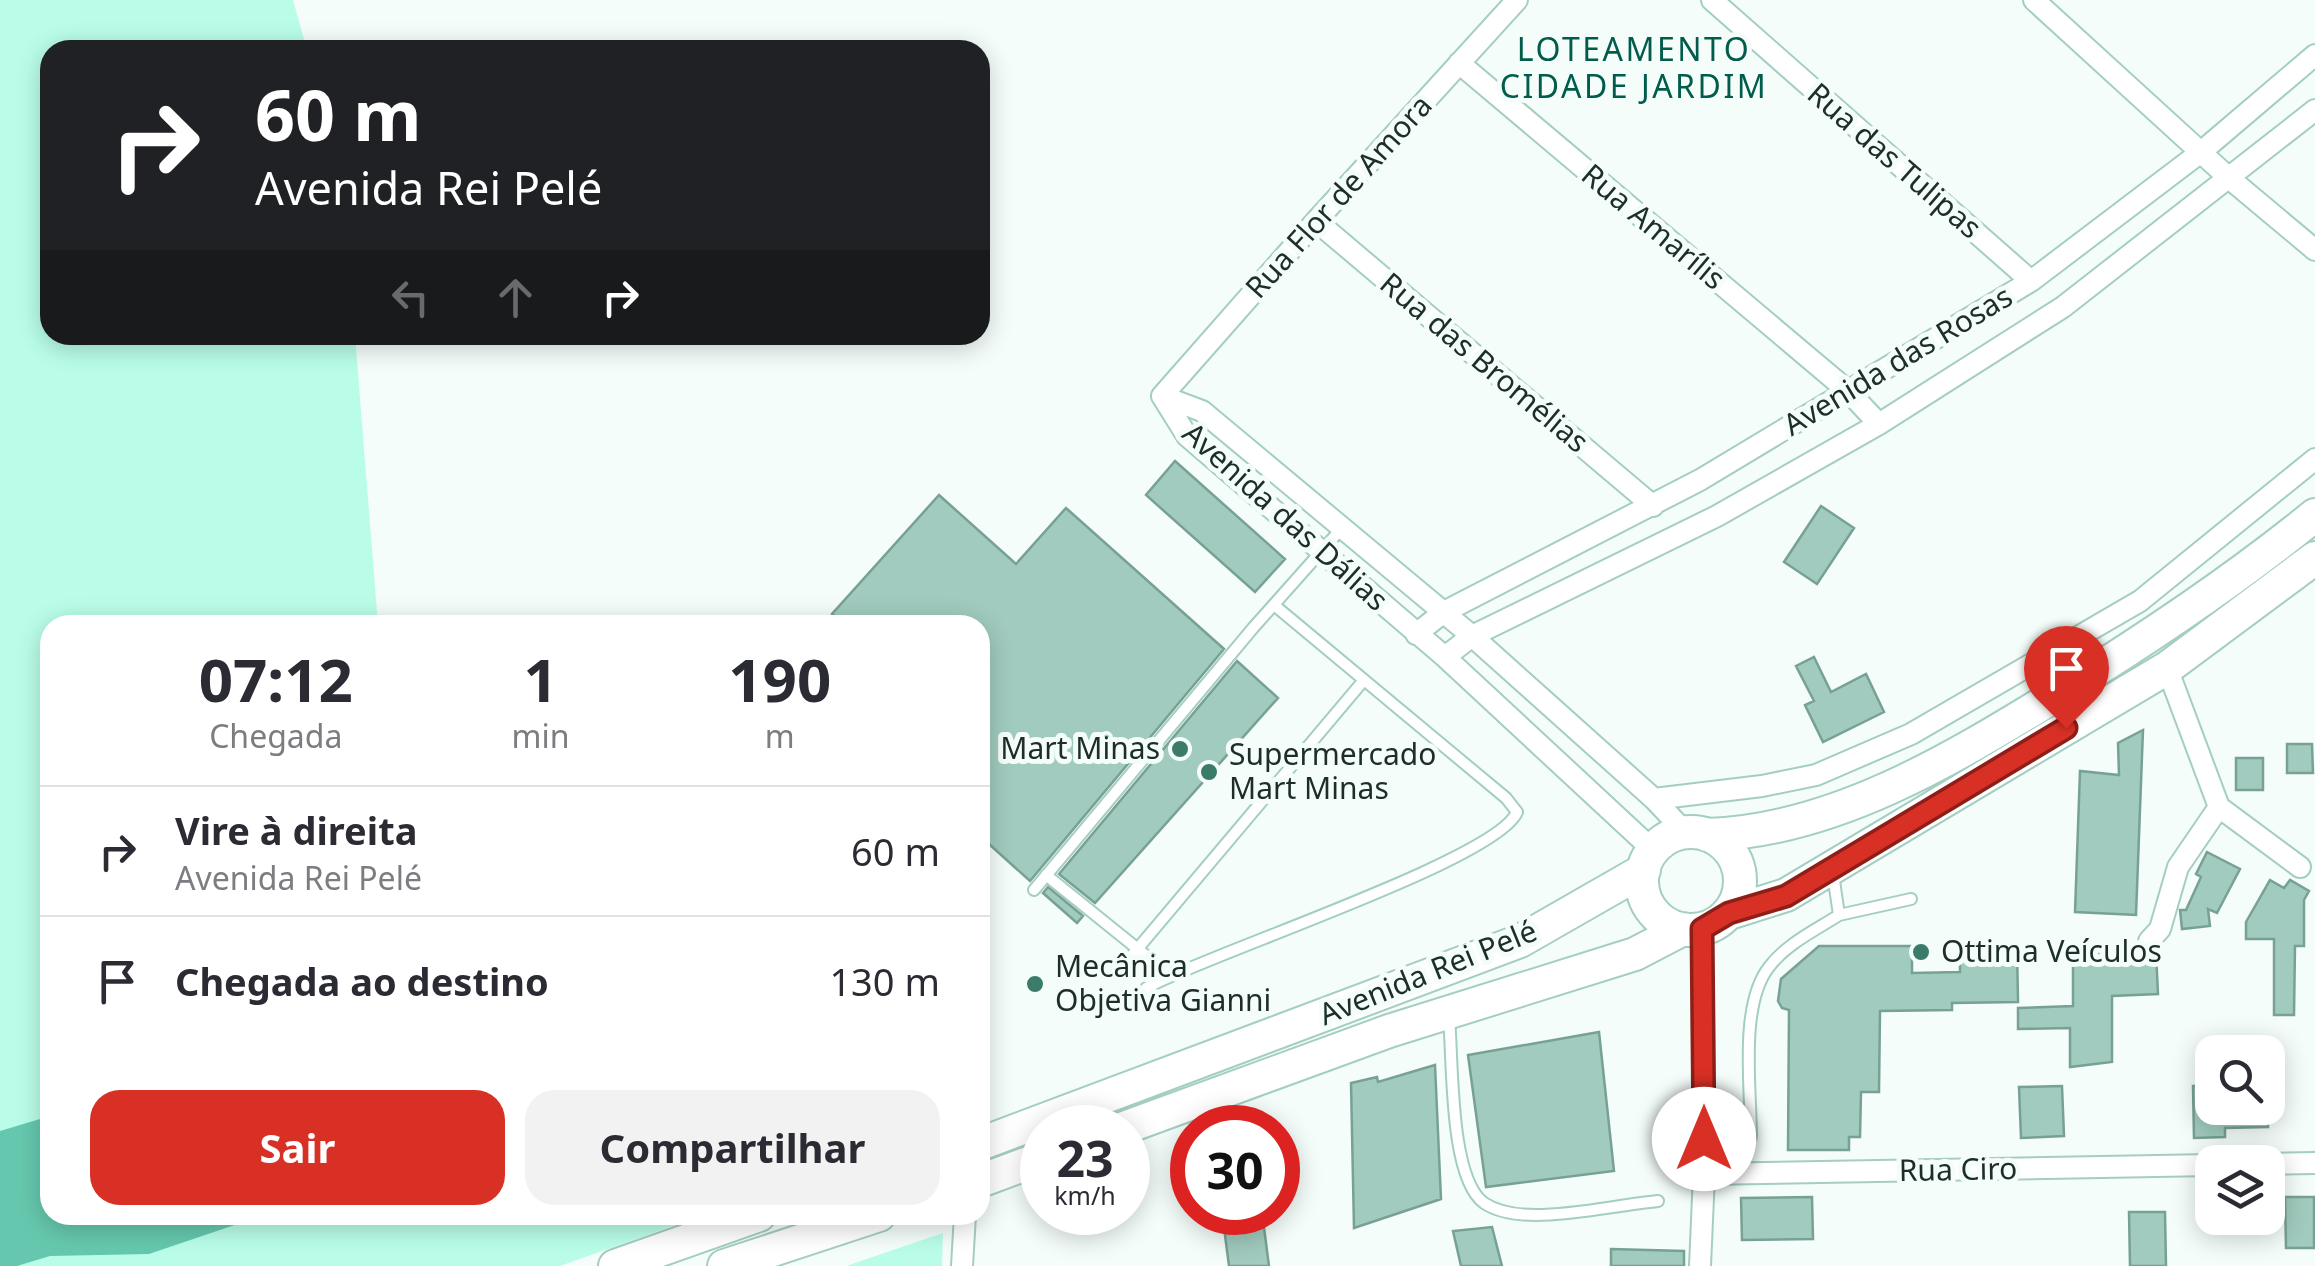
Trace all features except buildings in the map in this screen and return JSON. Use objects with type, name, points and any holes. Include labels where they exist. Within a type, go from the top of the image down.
[{"type":"main road","points":[[1696,834],[1721,842],[1738,868],[1737,899],[1705,924],[1659,918],[1645,896],[1649,860],[1668,838],[1696,834],[1749,834],[1876,794],[1959,752],[2180,617],[2315,514]]},
{"type":"main road","name":"Avenida Rei Pelé","points":[[1150,1118],[1322,1054],[1635,954],[1786,896],[2167,668],[2315,558]]},
{"type":"main road","name":"Avenida Rei Pelé","points":[[990,1140],[1520,941],[1649,860]]},
{"type":"main road","points":[[990,1177],[1020,1166]]},
{"type":"main road","points":[[615,1266],[731,1225]]},
{"type":"main road","points":[[724,1266],[849,1225]]},
{"type":"street","name":"Rua Flor de Amora","points":[[1162,396],[1316,220],[1518,0]]},
{"type":"street","name":"Rua das Tulipas","points":[[1712,0],[2031,282]]},
{"type":"street","points":[[2034,0],[2229,178],[2315,250]]},
{"type":"street","name":"Avenida das Rosas","points":[[1416,634],[1444,612],[1653,506],[2031,282],[2201,152],[2315,55]]},
{"type":"street","name":"Rua Amarílis","points":[[1459,63],[1848,391],[1879,424]]},
{"type":"street","name":"Avenida das Rosas","points":[[1445,657],[1472,636],[1717,516],[1879,424],[2064,308],[2315,110]]},
{"type":"street","name":"Rua das Bromélias","points":[[1316,220],[1653,506]]},
{"type":"street","name":"Avenida das Dálias","points":[[1162,396],[1202,411],[1444,612],[1696,834]]},
{"type":"street","name":"Avenida das Dálias","points":[[1162,396],[1186,436],[1445,657],[1649,860]]},
{"type":"street","points":[[1654,798],[1762,786],[1816,775],[1911,734],[2140,601],[2315,459]]},
{"type":"street","points":[[2167,668],[2219,807],[2300,867]]},
{"type":"street","points":[[2149,941],[2160,928],[2178,867],[2219,807]]},
{"type":"street","points":[[1700,1266],[1705,924]]},
{"type":"street","points":[[2285,1164],[2315,1164]]},
{"type":"street","name":"Rua Ciro","points":[[1704,1174],[2195,1165]]},
{"type":"street","points":[[962,1266],[964,1225]]},
{"type":"lane","points":[[1034,890],[1342,528]]},
{"type":"lane","points":[[1146,988],[1438,866],[1485,841],[1515,819],[1517,812],[1506,798],[1274,605]]},
{"type":"lane","points":[[1122,966],[1364,680]]},
{"type":"lane","points":[[1833,868],[1839,915]]},
{"type":"lane","points":[[1046,875],[1170,975]]},
{"type":"lane","points":[[1751,1137],[1752,1012],[1756,986],[1769,966],[1783,952],[1839,915],[1911,899]]},
{"type":"lane","points":[[1449,1012],[1459,1149],[1472,1189],[1482,1202],[1499,1210],[1538,1215],[1658,1200]]},
{"type":"shaded area","points":[[0,0],[293,0],[304,40],[40,40],[40,345],[356,345],[377,615],[40,615],[40,1225],[675,1225],[560,1266],[0,1266]]},
{"type":"shaded area","points":[[40,1119],[40,1225],[235,1225],[149,1254],[50,1256],[17,1266],[0,1266],[0,1131]]},
{"type":"shaded area","points":[[943,1233],[942,1266],[846,1266]]},
{"type":"place","name":"Mart Minas","points":[[1180,749]]},
{"type":"place","name":"Supermercado Mart Minas","points":[[1209,772]]},
{"type":"place","name":"Ottima Veículos","points":[[1921,952]]},
{"type":"place","name":"Mecânica Objetiva Gianni","points":[[1035,984]]},
{"type":"district","name":"LOTEAMENTO CIDADE JARDIM","points":[[1634,68]]},
{"type":"route","points":[[1704,1139],[1702,929],[1729,913],[1786,896],[2066,728]]}]
